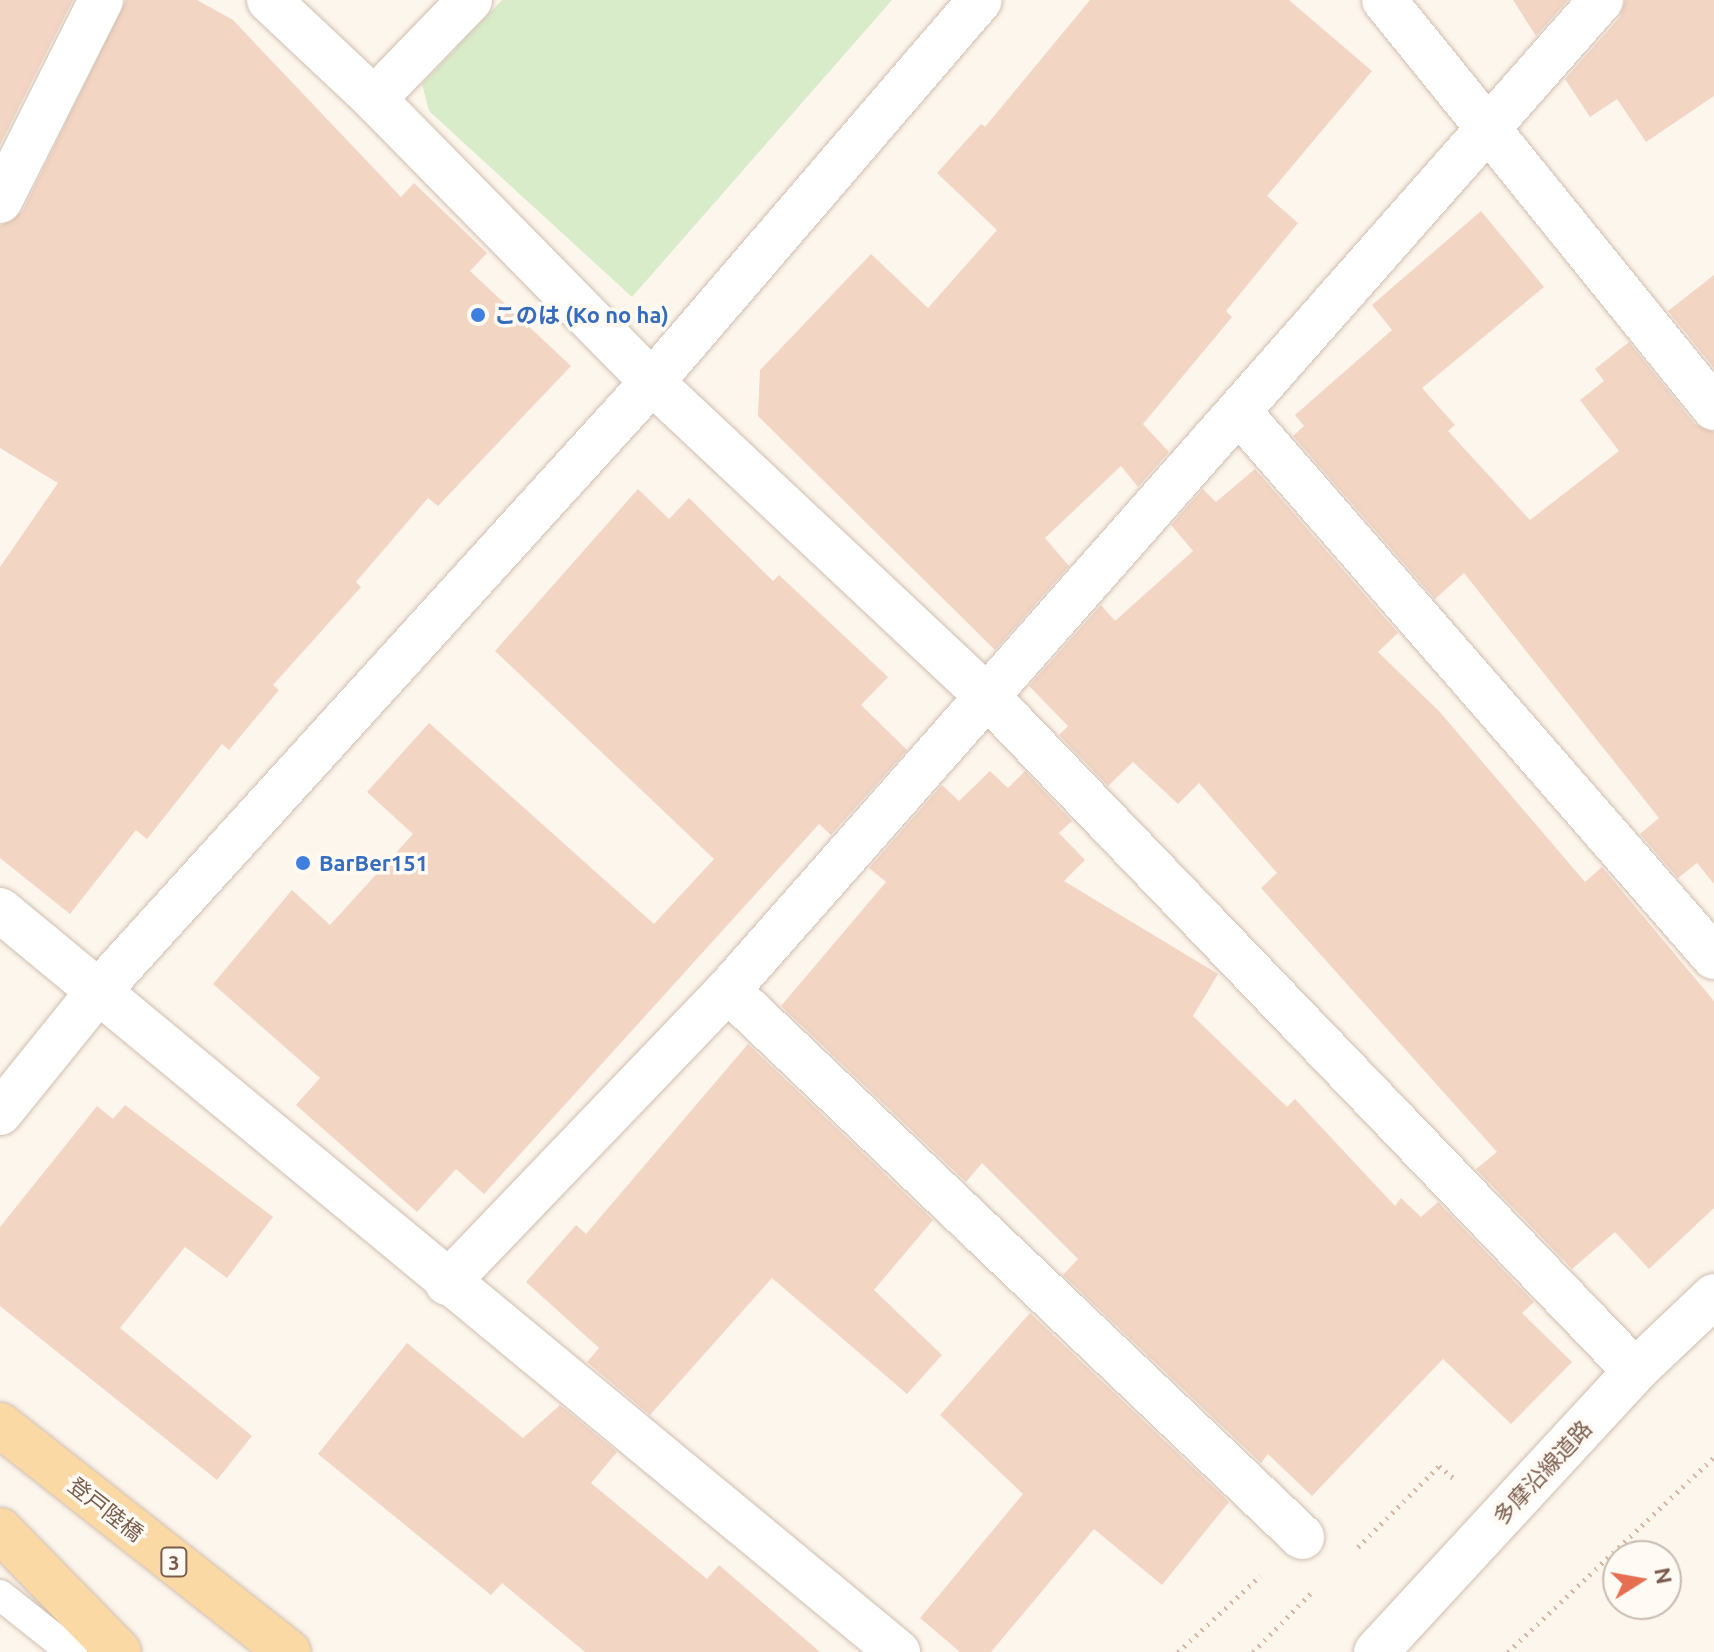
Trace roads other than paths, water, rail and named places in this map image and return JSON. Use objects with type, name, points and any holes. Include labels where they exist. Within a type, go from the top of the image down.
[{"type":"main road","name":"登戸陸橋","points":[[0,1425],[288,1652]]},
{"type":"main road","points":[[0,1530],[119,1652]]},
{"type":"street","points":[[0,201],[101,0]]},
{"type":"street","points":[[269,0],[374,99],[652,382],[989,698],[1635,1371]]},
{"type":"street","points":[[374,99],[470,0]]},
{"type":"street","points":[[0,1113],[96,994],[652,382],[980,0]]},
{"type":"street","points":[[1384,0],[1714,408]]},
{"type":"street","points":[[447,1283],[728,990],[989,698],[1601,0]]},
{"type":"street","points":[[1239,412],[1714,957]]},
{"type":"street","points":[[0,910],[96,994],[898,1652]]},
{"type":"street","points":[[728,990],[1302,1537]]},
{"type":"street","name":"多摩沿線道路","points":[[1376,1652],[1635,1371],[1714,1296]]},
{"type":"lane","points":[[0,1595],[72,1652]]},
{"type":"place","name":"このは (Ko no ha)","points":[[478,315]]},
{"type":"place","name":"BarBer151","points":[[303,863]]}]
